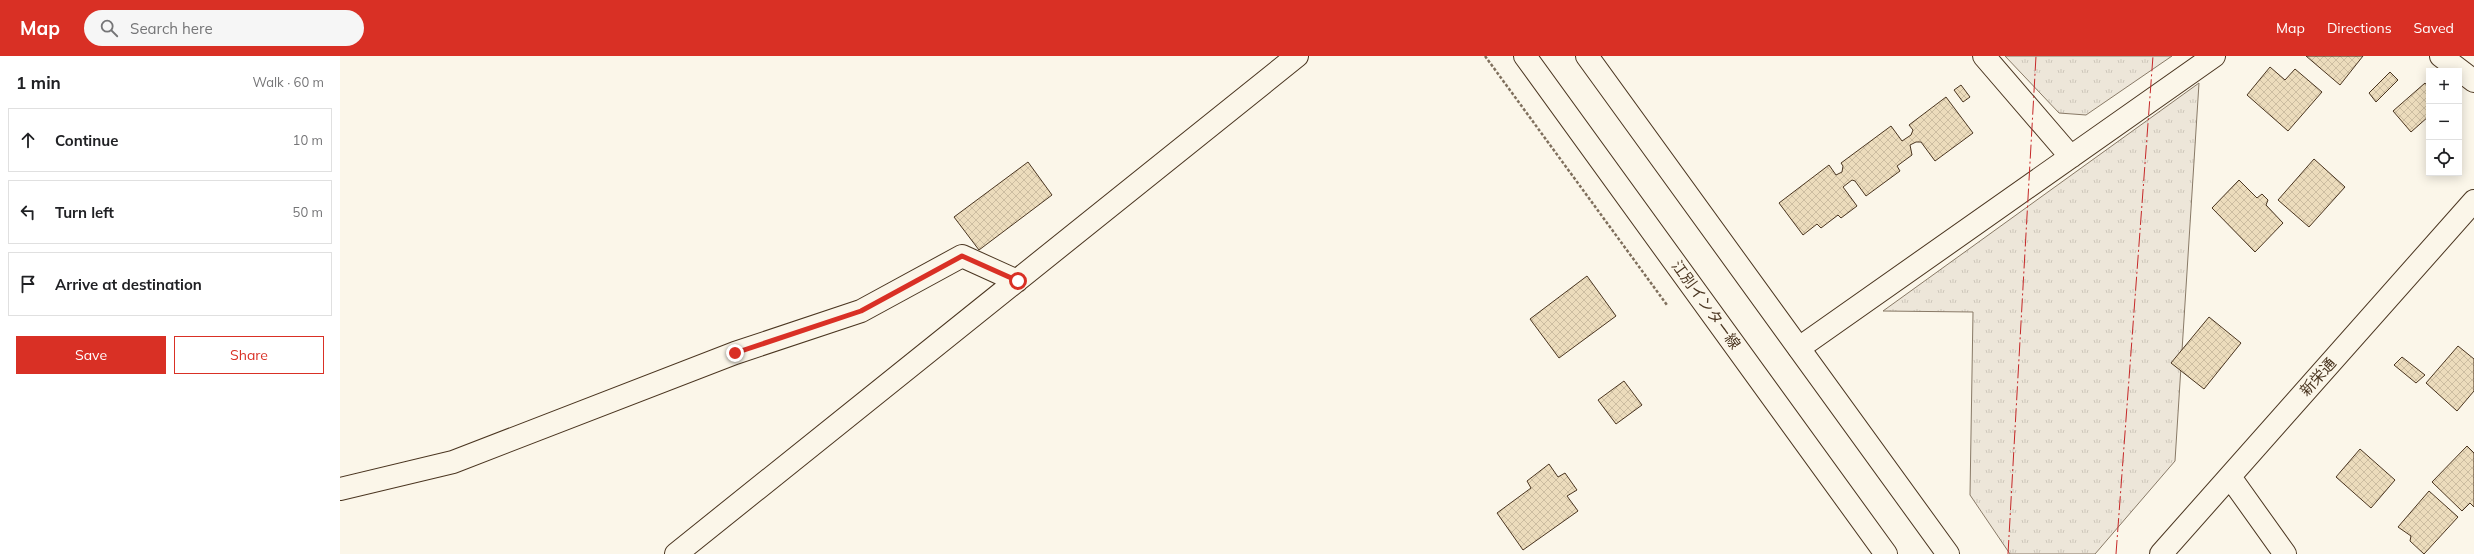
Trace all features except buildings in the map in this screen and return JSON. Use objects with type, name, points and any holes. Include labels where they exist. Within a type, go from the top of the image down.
[{"type":"street","points":[[676,554],[1297,56]]},
{"type":"street","name":"江別インター線","points":[[1525,56],[1886,554]]},
{"type":"street","points":[[1587,56],[1948,554]]},
{"type":"street","points":[[1984,56],[2071,156]]},
{"type":"street","points":[[1799,348],[2214,56]]},
{"type":"street","points":[[2441,56],[2474,81]]},
{"type":"street","name":"新栄通","points":[[2161,554],[2474,201]]},
{"type":"street","points":[[340,489],[453,462],[706,364],[861,311],[962,256],[1018,281]]},
{"type":"street","points":[[2230,477],[2285,554]]},
{"type":"green space","points":[[2005,56],[2172,56],[2086,115],[2059,113]]},
{"type":"green space","points":[[2199,83],[2175,461],[2095,554],[2010,554],[1970,495],[1973,312],[1883,311]]},
{"type":"power","points":[[2008,554],[2036,56]]},
{"type":"power","points":[[2116,554],[2153,56]]},
{"type":"route","points":[[735,353],[861,311],[962,256],[1018,281]]}]
